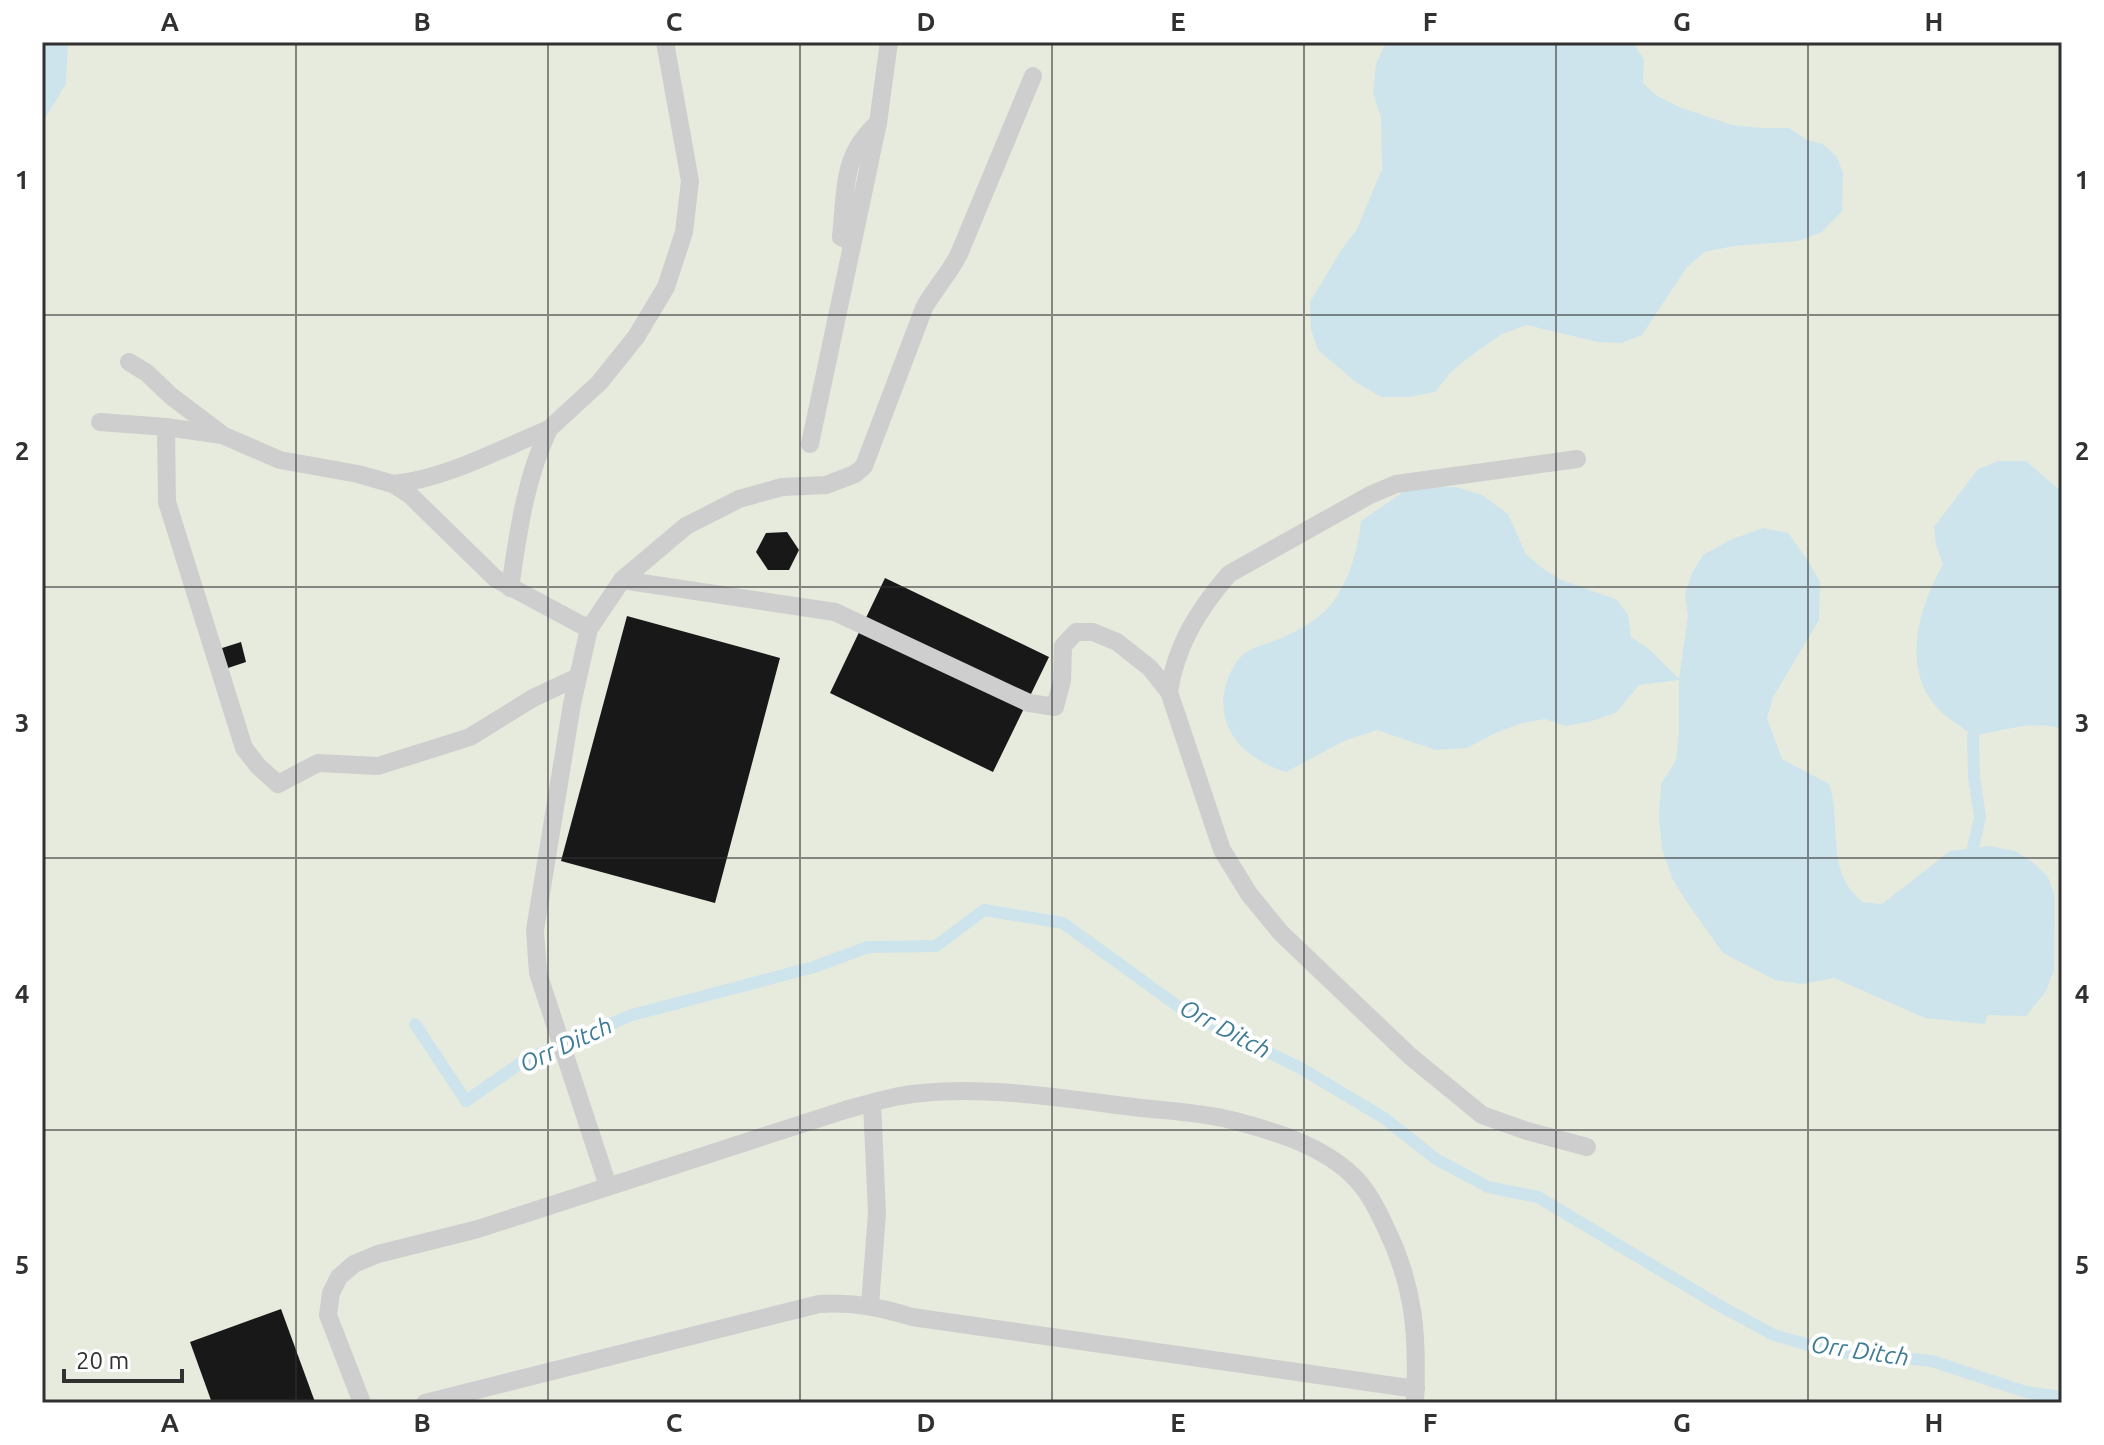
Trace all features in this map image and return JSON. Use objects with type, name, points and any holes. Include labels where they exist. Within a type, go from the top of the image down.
[{"type":"lane","points":[[393,484],[452,469],[549,429],[599,383],[636,337],[666,287],[684,232],[690,181],[665,42]]},
{"type":"lane","points":[[810,444],[878,123],[889,42]]},
{"type":"lane","points":[[608,1186],[538,973],[535,930],[589,629],[622,580],[686,526],[739,499],[782,487],[826,485],[855,474],[864,466],[924,308],[959,254],[1033,76]]},
{"type":"lane","points":[[129,362],[147,373],[171,396],[222,435],[280,460],[358,474],[393,484],[410,495],[496,579],[589,629]]},
{"type":"lane","points":[[100,422],[222,435]]},
{"type":"lane","points":[[166,427],[167,502],[178,544],[244,748],[278,784],[318,763],[378,766],[470,737],[533,698],[578,677]]},
{"type":"lane","points":[[510,588],[534,459],[549,429]]},
{"type":"lane","points":[[1169,692],[1174,662],[1192,626],[1213,592],[1229,574],[1370,495],[1396,484],[1577,459]]},
{"type":"lane","points":[[622,580],[835,612],[1029,703],[1055,707],[1062,681],[1063,646],[1076,632],[1093,632],[1117,642],[1150,668],[1169,692],[1222,850],[1249,894],[1281,933],[1410,1056],[1482,1115],[1587,1147]]},
{"type":"lane","points":[[362,1403],[328,1315],[331,1293],[339,1277],[354,1264],[378,1254],[478,1229],[872,1103],[924,1092],[1042,1096],[1228,1119],[1278,1134],[1316,1151],[1351,1174],[1372,1199],[1411,1291],[1416,1332],[1416,1396],[912,1317],[870,1305],[819,1304],[425,1403]]},
{"type":"lane","points":[[870,1305],[877,1213],[872,1103]]},
{"type":"shaded area","points":[[42,42],[2062,42],[2062,1403],[42,1403]]},
{"type":"water","points":[[42,42],[68,42],[66,84],[42,123]]},
{"type":"water","points":[[1386,42],[1633,42],[1644,60],[1643,83],[1657,96],[1732,125],[1789,128],[1807,140],[1823,144],[1837,157],[1843,173],[1842,211],[1822,232],[1798,241],[1734,246],[1704,252],[1687,267],[1642,335],[1621,343],[1598,342],[1527,325],[1502,334],[1473,354],[1451,372],[1435,392],[1409,397],[1382,397],[1357,383],[1318,350],[1311,330],[1310,302],[1357,229],[1382,169],[1381,118],[1373,93],[1376,64]]},
{"type":"water","points":[[1999,461],[2026,461],[2062,492],[2062,729],[2041,725],[1973,736],[1939,709],[1925,690],[1919,672],[1918,635],[1927,598],[1943,565],[1934,527],[1978,469]]},
{"type":"water","points":[[1456,487],[1482,495],[1508,514],[1526,554],[1559,579],[1617,600],[1628,615],[1631,637],[1649,649],[1679,679],[1688,616],[1685,594],[1692,573],[1703,555],[1730,540],[1763,528],[1788,533],[1820,582],[1819,620],[1773,697],[1767,718],[1782,759],[1829,784],[1841,871],[1848,886],[1862,902],[1882,904],[1950,851],[1990,846],[2015,851],[2048,877],[2055,897],[2054,970],[2046,991],[2026,1016],[1987,1015],[1985,1024],[1925,1018],[1834,978],[1803,984],[1775,980],[1723,953],[1672,878],[1662,849],[1659,818],[1661,784],[1676,760],[1679,680],[1639,685],[1617,712],[1592,721],[1566,726],[1545,719],[1523,723],[1467,748],[1436,750],[1377,730],[1344,741],[1286,772],[1245,750],[1228,727],[1224,713],[1227,681],[1235,664],[1248,651],[1294,632],[1323,613],[1347,578],[1361,521],[1406,490]]},
{"type":"building","points":[[787,532],[799,550],[789,570],[768,570],[756,552],[766,533]]},
{"type":"building","points":[[885,578],[1049,657],[993,772],[830,693]]},
{"type":"building","points":[[627,616],[780,658],[715,903],[561,861]]},
{"type":"building","points":[[241,642],[246,662],[225,669],[219,649]]},
{"type":"building","points":[[281,1309],[315,1402],[212,1403],[190,1342]]},
{"type":"waterway","points":[[1973,736],[1974,777],[1980,817],[1973,848]]},
{"type":"waterway","name":"Orr Ditch","points":[[415,1024],[466,1101],[525,1060],[632,1015],[814,967],[868,947],[936,946],[984,910],[1063,923],[1183,1010],[1302,1069],[1384,1118],[1436,1159],[1488,1187],[1538,1197],[1774,1335],[1830,1351],[1932,1361],[2026,1392],[2062,1397]]}]
